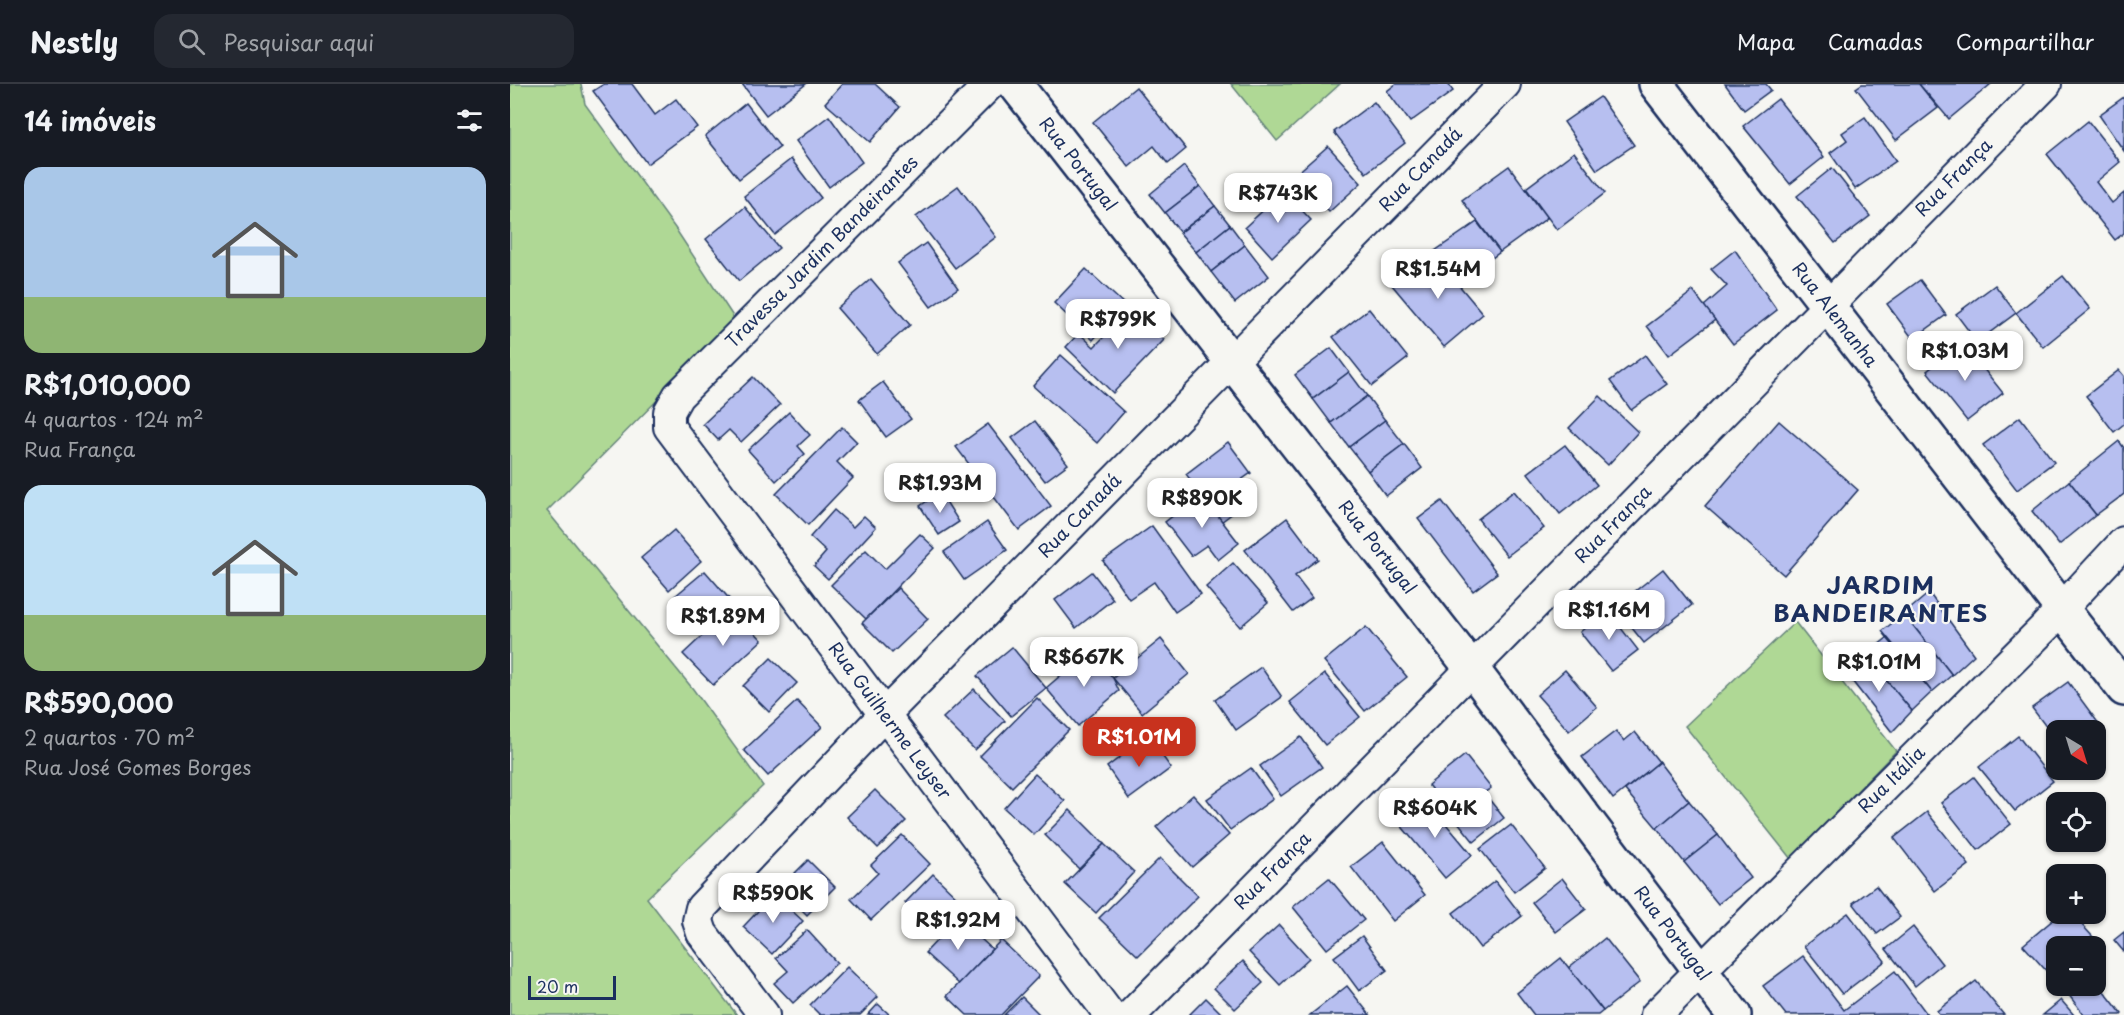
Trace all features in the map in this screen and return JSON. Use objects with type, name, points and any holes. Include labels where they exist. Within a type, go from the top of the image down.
[{"type":"street","name":"Travessa Jardim Bandeirantes","points":[[669,427],[669,412],[678,396],[990,84]]},
{"type":"street","name":"Rua Portugal","points":[[1015,84],[1472,669],[1734,1015]]},
{"type":"street","name":"Rua Canadá","points":[[764,1015],[702,933],[698,921],[701,908],[884,715],[1505,84]]},
{"type":"street","name":"Rua Alemanha","points":[[1656,84],[2124,690]]},
{"type":"street","name":"Rua França","points":[[1131,1015],[2046,84]]},
{"type":"street","name":"Rua Guilherme Leyser","points":[[669,427],[1110,1015]]},
{"type":"street","name":"Rua Itália","points":[[1656,1015],[2063,609],[2124,542]]},
{"type":"green space","points":[[510,84],[581,84],[585,104],[675,228],[736,321],[547,511],[693,689],[763,786],[647,898],[737,1015],[510,1015]]},
{"type":"green space","points":[[1231,84],[1340,84],[1277,141]]},
{"type":"green space","points":[[1795,622],[1896,751],[1791,859],[1685,726]]},
{"type":"building","points":[[604,84],[632,84],[655,115],[676,99],[697,127],[647,164],[593,91]]},
{"type":"building","points":[[742,84],[806,84],[766,115]]},
{"type":"building","points":[[842,84],[875,84],[900,107],[870,142],[825,103]]},
{"type":"building","points":[[1396,84],[1448,84],[1453,91],[1410,122],[1387,91]]},
{"type":"building","points":[[1725,84],[1766,84],[1771,90],[1744,110]]},
{"type":"building","points":[[1862,84],[1919,84],[1938,108],[1896,140],[1856,88]]},
{"type":"building","points":[[1919,84],[1991,84],[1949,119]]},
{"type":"building","points":[[1136,87],[1186,149],[1168,164],[1154,146],[1129,167],[1093,122]]},
{"type":"building","points":[[1600,97],[1634,145],[1597,170],[1564,122]]},
{"type":"building","points":[[2124,97],[2124,151],[2099,115]]},
{"type":"building","points":[[1778,99],[1824,157],[1790,184],[1743,126]]},
{"type":"building","points":[[1374,102],[1405,143],[1366,173],[1334,132]]},
{"type":"building","points":[[746,103],[780,147],[739,179],[705,136]]},
{"type":"building","points":[[829,116],[862,162],[829,187],[796,141]]},
{"type":"building","points":[[1865,117],[1896,161],[1855,189],[1830,153],[1847,140],[1842,133]]},
{"type":"building","points":[[2088,121],[2120,162],[2096,182],[2112,203],[2124,193],[2124,233],[2115,240],[2047,154]]},
{"type":"building","points":[[1328,146],[1361,183],[1329,212],[1295,175]]},
{"type":"building","points":[[1574,152],[1605,193],[1557,230],[1526,188]]},
{"type":"building","points":[[791,159],[821,198],[775,235],[744,196]]},
{"type":"building","points":[[1184,166],[1200,186],[1165,213],[1150,194]]},
{"type":"building","points":[[1509,166],[1547,218],[1500,252],[1462,200]]},
{"type":"building","points":[[1832,168],[1870,216],[1835,243],[1797,196]]},
{"type":"building","points":[[958,186],[996,237],[955,268],[916,217]]},
{"type":"building","points":[[1200,186],[1215,206],[1180,232],[1165,213]]},
{"type":"building","points":[[1284,191],[1311,220],[1272,257],[1245,227]]},
{"type":"building","points":[[1215,206],[1230,225],[1196,252],[1180,233]]},
{"type":"building","points":[[745,207],[779,248],[739,281],[706,239]]},
{"type":"building","points":[[1477,222],[1500,252],[1454,286],[1432,253]]},
{"type":"building","points":[[1230,225],[1245,245],[1211,272],[1196,252]]},
{"type":"building","points":[[926,243],[958,288],[931,307],[898,263]]},
{"type":"building","points":[[1245,245],[1269,276],[1235,303],[1211,272]]},
{"type":"building","points":[[1735,250],[1777,310],[1733,344],[1704,306],[1727,286],[1711,269]]},
{"type":"building","points":[[1432,253],[1483,314],[1444,347],[1392,285]]},
{"type":"building","points":[[1086,269],[1125,305],[1093,340],[1054,303]]},
{"type":"building","points":[[2063,276],[2090,309],[2043,347],[2016,313]]},
{"type":"building","points":[[871,279],[910,325],[877,354],[837,308]]},
{"type":"building","points":[[1920,280],[1946,315],[1913,339],[1887,304]]},
{"type":"building","points":[[1995,285],[2016,313],[1977,342],[1956,314]]},
{"type":"building","points":[[1693,291],[1715,320],[1669,355],[1647,326]]},
{"type":"building","points":[[1132,308],[1164,340],[1113,393],[1066,347],[1079,333],[1094,347]]},
{"type":"building","points":[[1369,309],[1408,358],[1372,386],[1333,337]]},
{"type":"building","points":[[1963,343],[2003,393],[1967,421],[1927,371]]},
{"type":"building","points":[[1331,348],[1349,372],[1313,399],[1295,375]]},
{"type":"building","points":[[1061,355],[1124,412],[1097,443],[1033,386]]},
{"type":"building","points":[[1645,355],[1667,384],[1631,410],[1610,381]]},
{"type":"building","points":[[2119,370],[2124,376],[2124,424],[2114,432],[2086,396]]},
{"type":"building","points":[[1349,372],[1367,396],[1331,423],[1313,399]]},
{"type":"building","points":[[753,377],[780,405],[741,442],[729,430],[718,440],[703,424]]},
{"type":"building","points":[[883,382],[911,419],[886,437],[859,400]]},
{"type":"building","points":[[1367,396],[1385,420],[1349,447],[1331,423]]},
{"type":"building","points":[[1600,396],[1638,432],[1608,465],[1569,428]]},
{"type":"building","points":[[789,412],[810,435],[798,446],[805,454],[776,481],[748,450]]},
{"type":"building","points":[[2020,417],[2054,462],[2017,490],[1983,445]]},
{"type":"building","points":[[1385,420],[1404,444],[1368,471],[1349,447]]},
{"type":"building","points":[[1035,421],[1068,464],[1045,481],[1012,438]]},
{"type":"building","points":[[1779,421],[1858,490],[1784,575],[1705,506]]},
{"type":"building","points":[[988,424],[1051,506],[1019,530],[956,447]]},
{"type":"building","points":[[842,427],[857,442],[837,462],[853,478],[808,525],[776,494]]},
{"type":"building","points":[[2119,441],[2124,448],[2124,494],[2096,515],[2069,481]]},
{"type":"building","points":[[1228,442],[1251,473],[1237,483],[1250,500],[1221,522],[1186,474]]},
{"type":"building","points":[[1404,444],[1422,468],[1386,496],[1368,471]]},
{"type":"building","points":[[1565,445],[1597,485],[1560,514],[1528,473]]},
{"type":"building","points":[[2069,481],[2096,515],[2059,545],[2032,511]]},
{"type":"building","points":[[1514,491],[1544,528],[1507,556],[1478,519]]},
{"type":"building","points":[[940,492],[959,522],[939,535],[920,506]]},
{"type":"building","points":[[1201,494],[1239,543],[1218,560],[1207,545],[1191,556],[1165,522]]},
{"type":"building","points":[[1442,501],[1497,573],[1473,591],[1418,519]]},
{"type":"building","points":[[834,510],[853,527],[864,516],[876,527],[828,579],[814,566],[826,552],[810,537]]},
{"type":"building","points":[[1287,518],[1318,559],[1295,576],[1312,598],[1293,612],[1245,550]]},
{"type":"building","points":[[987,522],[1007,550],[964,580],[944,552]]},
{"type":"building","points":[[1152,526],[1201,594],[1175,612],[1154,582],[1129,599],[1103,561]]},
{"type":"building","points":[[674,530],[701,561],[669,590],[641,558]]},
{"type":"building","points":[[920,534],[935,548],[866,619],[831,585],[866,550],[885,569]]},
{"type":"building","points":[[1233,563],[1268,603],[1240,627],[1206,587]]},
{"type":"building","points":[[1663,569],[1692,605],[1644,643],[1615,607]]},
{"type":"building","points":[[705,571],[732,602],[703,628],[675,596]]},
{"type":"building","points":[[1092,572],[1113,599],[1076,628],[1055,600]]},
{"type":"building","points":[[898,588],[928,619],[892,653],[862,623]]},
{"type":"building","points":[[1929,593],[1974,655],[1952,675],[1904,614]]},
{"type":"building","points":[[732,608],[762,640],[713,685],[683,654]]},
{"type":"building","points":[[1607,610],[1638,650],[1611,671],[1580,632]]},
{"type":"building","points":[[1904,614],[1952,675],[1932,692],[1882,631]]},
{"type":"building","points":[[1366,627],[1407,677],[1365,711],[1324,661]]},
{"type":"building","points":[[1887,638],[1932,692],[1912,711],[1865,655]]},
{"type":"building","points":[[1161,639],[1189,674],[1142,713],[1113,678]]},
{"type":"building","points":[[1012,647],[1046,688],[1011,716],[977,676]]},
{"type":"building","points":[[1089,651],[1113,678],[1119,691],[1078,726],[1046,688]]},
{"type":"building","points":[[1865,655],[1912,711],[1892,732],[1845,672]]},
{"type":"building","points":[[771,658],[797,683],[769,712],[743,686]]},
{"type":"building","points":[[1261,667],[1282,697],[1236,730],[1215,700]]},
{"type":"building","points":[[1565,670],[1597,707],[1569,731],[1537,695]]},
{"type":"building","points":[[1325,674],[1360,717],[1325,745],[1290,702]]},
{"type":"building","points":[[2068,682],[2096,720],[2046,720],[2046,727],[2032,708]]},
{"type":"building","points":[[974,689],[1005,721],[975,750],[943,718]]},
{"type":"building","points":[[1037,698],[1069,730],[1012,787],[980,756]]},
{"type":"building","points":[[797,701],[822,727],[768,776],[744,750]]},
{"type":"building","points":[[1616,731],[1624,741],[1635,732],[1659,762],[1613,799],[1582,757]]},
{"type":"building","points":[[1148,736],[1171,768],[1129,799],[1107,767]]},
{"type":"building","points":[[2018,736],[2046,772],[2046,780],[2053,781],[2015,811],[1979,767]]},
{"type":"building","points":[[1301,737],[1322,767],[1281,796],[1260,766]]},
{"type":"building","points":[[1465,755],[1491,788],[1484,793],[1504,818],[1474,842],[1428,785]]},
{"type":"building","points":[[1659,762],[1689,801],[1657,828],[1625,790]]},
{"type":"building","points":[[1251,768],[1273,799],[1230,830],[1207,799]]},
{"type":"building","points":[[1035,774],[1065,801],[1034,835],[1004,808]]},
{"type":"building","points":[[1974,777],[2011,824],[1978,850],[1941,803]]},
{"type":"building","points":[[875,790],[906,821],[878,848],[847,817]]},
{"type":"building","points":[[1193,795],[1229,835],[1192,867],[1156,827]]},
{"type":"building","points":[[1426,800],[1472,855],[1445,878],[1398,822]]},
{"type":"building","points":[[1689,801],[1718,835],[1684,862],[1657,828]]},
{"type":"building","points":[[1070,810],[1104,844],[1079,869],[1045,835]]},
{"type":"building","points":[[1927,812],[1969,865],[1935,891],[1894,838]]},
{"type":"building","points":[[1511,825],[1545,868],[1514,892],[1480,849]]},
{"type":"building","points":[[902,835],[930,864],[871,920],[851,899],[878,873],[871,865]]},
{"type":"building","points":[[1718,835],[1751,878],[1718,904],[1684,862]]},
{"type":"building","points":[[1383,842],[1425,895],[1393,921],[1351,867]]},
{"type":"building","points":[[1104,844],[1134,872],[1096,913],[1065,884]]},
{"type":"building","points":[[1160,858],[1198,896],[1138,956],[1099,918]]},
{"type":"building","points":[[808,860],[835,887],[807,915],[780,888]]},
{"type":"building","points":[[933,874],[963,903],[936,932],[905,903]]},
{"type":"building","points":[[1329,878],[1364,920],[1327,949],[1293,907]]},
{"type":"building","points":[[1562,878],[1586,909],[1556,932],[1532,902]]},
{"type":"building","points":[[1495,881],[1522,916],[1480,948],[1453,913]]},
{"type":"building","points":[[1876,886],[1900,917],[1877,934],[1853,903]]},
{"type":"building","points":[[774,894],[803,921],[772,954],[743,927]]},
{"type":"building","points":[[1848,913],[1885,961],[1842,994],[1804,946]]},
{"type":"building","points":[[958,918],[992,949],[959,984],[925,953]]},
{"type":"building","points":[[2048,924],[2081,924],[2092,936],[2046,936],[2046,971],[2023,945]]},
{"type":"building","points":[[1279,925],[1309,958],[1280,985],[1249,952]]},
{"type":"building","points":[[1913,927],[1942,964],[1915,986],[1886,949]]},
{"type":"building","points":[[807,930],[837,963],[793,1003],[774,983],[788,971],[776,958]]},
{"type":"building","points":[[2124,932],[2124,952],[2114,940]]},
{"type":"building","points":[[1362,936],[1387,970],[1359,991],[1334,957]]},
{"type":"building","points":[[1605,938],[1640,982],[1603,1011],[1568,968]]},
{"type":"building","points":[[1001,940],[1039,976],[1001,1015],[967,1015],[947,996]]},
{"type":"building","points":[[1803,956],[1844,1010],[1895,971],[1927,1014],[1786,1015],[1763,986]]},
{"type":"building","points":[[1561,958],[1603,1011],[1598,1015],[1534,1015],[1517,993]]},
{"type":"building","points":[[1243,961],[1263,983],[1235,1009],[1214,988]]},
{"type":"building","points":[[847,967],[878,997],[860,1015],[820,1015],[810,1005]]},
{"type":"building","points":[[1976,981],[2004,1015],[1940,1015],[1937,1011]]},
{"type":"building","points":[[1347,986],[1370,1015],[1310,1015]]},
{"type":"building","points":[[2106,994],[2122,1014],[2121,1015],[2084,1015],[2070,996],[2106,996]]},
{"type":"building","points":[[1022,997],[1040,1015],[1004,1015]]},
{"type":"building","points":[[1206,998],[1223,1015],[1189,1015]]},
{"type":"building","points":[[2061,1000],[2074,1015],[2043,1015]]},
{"type":"building","points":[[878,1004],[890,1015],[868,1015]]},
{"type":"district","name":"JARDIM BANDEIRANTES","points":[[1881,600]]}]
